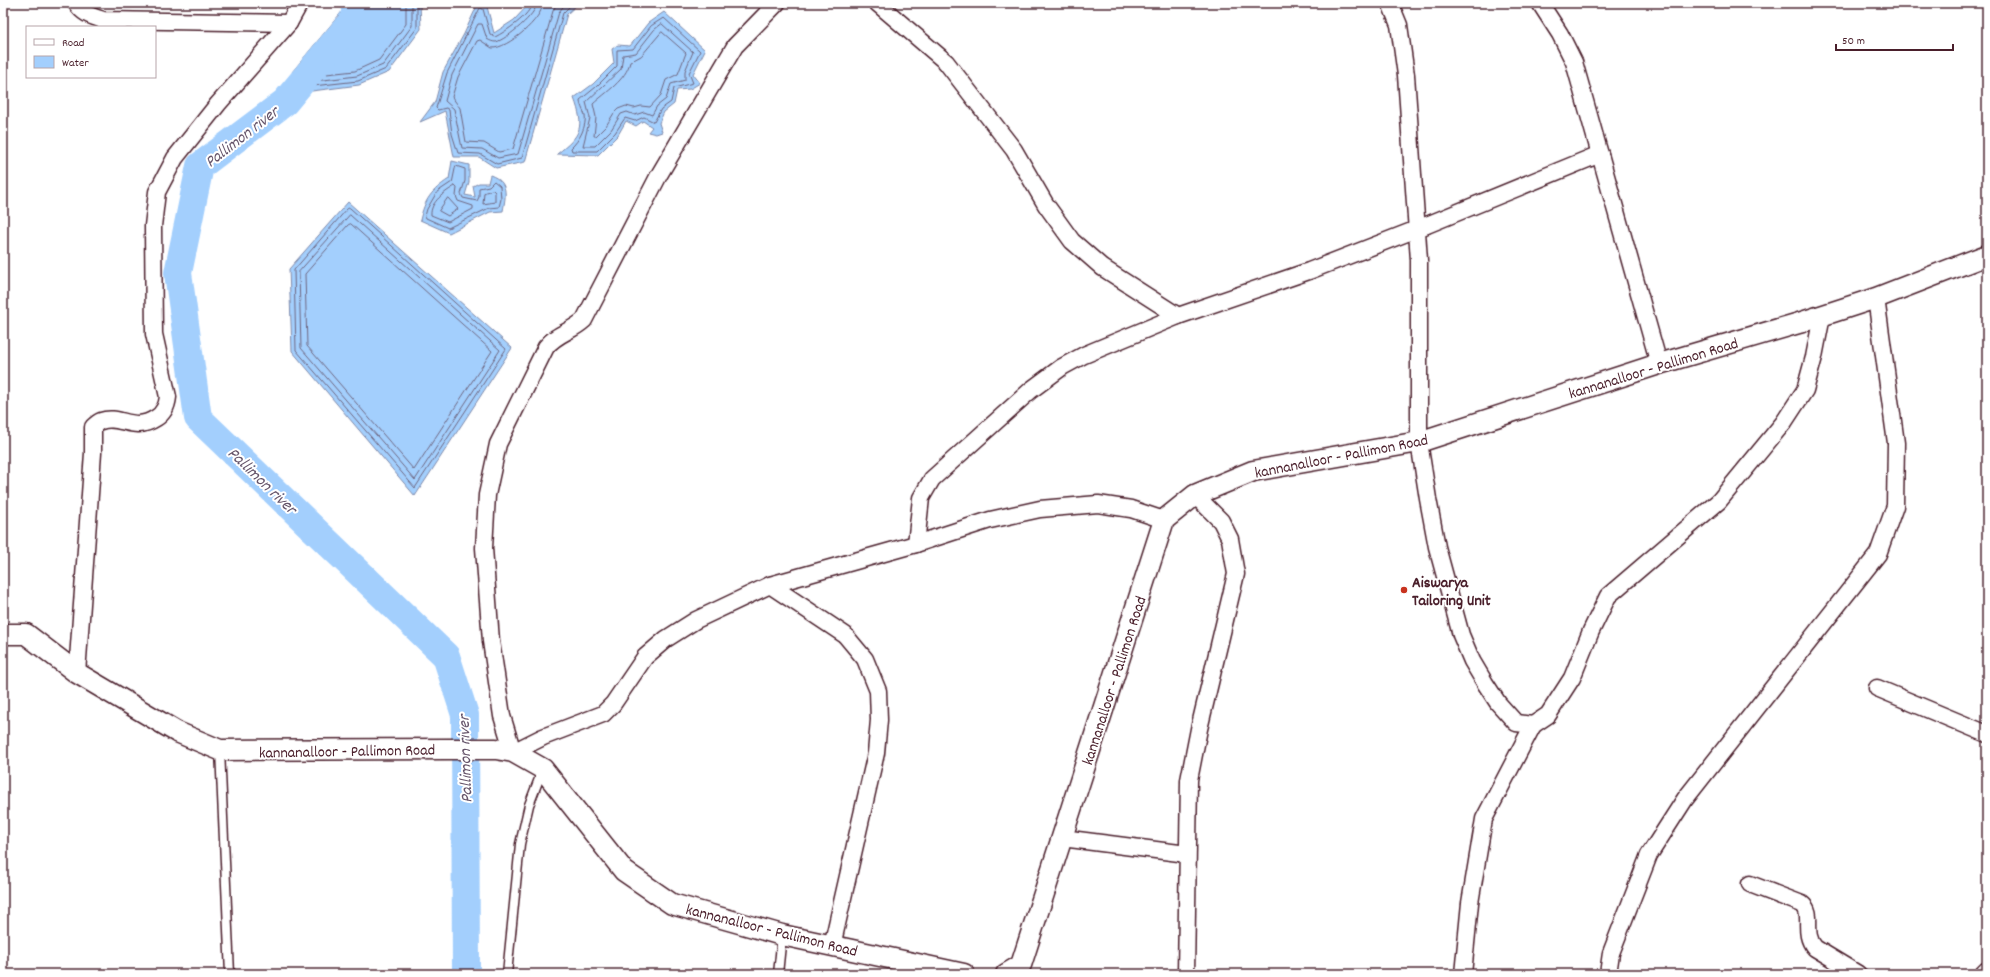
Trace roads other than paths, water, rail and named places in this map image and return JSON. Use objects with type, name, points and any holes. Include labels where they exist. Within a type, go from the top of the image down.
[{"type":"street","points":[[76,3],[81,10],[89,16],[103,20],[289,24]]},
{"type":"street","points":[[77,673],[93,453],[93,427],[100,421],[111,420],[137,425],[149,422],[160,415],[167,406],[168,397],[154,334],[152,226],[157,192],[175,158],[218,104],[289,24],[300,3]]},
{"type":"street","points":[[777,3],[736,46],[659,175],[584,320],[575,328],[553,338],[546,347],[498,444],[487,495],[484,548],[491,641],[502,716],[504,751],[603,714],[614,704],[645,657],[666,639],[696,620],[770,585],[916,544],[990,520],[1047,509],[1098,504],[1131,509],[1164,520]]},
{"type":"street","points":[[877,3],[946,62],[1014,150],[1046,205],[1072,241],[1103,268],[1178,316]]},
{"type":"street","points":[[1390,3],[1399,25],[1406,75],[1419,260],[1420,442],[1437,548],[1461,635],[1472,662],[1498,703],[1516,723],[1533,725]]},
{"type":"street","points":[[1540,3],[1560,34],[1574,62],[1659,364]]},
{"type":"street","points":[[916,544],[921,498],[932,478],[1020,400],[1062,367],[1084,355],[1178,316],[1309,271],[1417,229],[1600,154]]},
{"type":"street","name":"kannanalloor - Pallimon Road","points":[[1006,974],[1021,966],[1164,520],[1195,495],[1253,471],[1420,442],[1659,364],[1822,316],[1876,298],[1987,255]]},
{"type":"street","points":[[1608,974],[1612,953],[1649,855],[1685,799],[1878,554],[1894,506],[1896,443],[1876,298]]},
{"type":"street","points":[[1464,974],[1470,903],[1484,819],[1533,725],[1548,715],[1572,678],[1591,630],[1608,596],[1719,501],[1784,422],[1805,390],[1814,357],[1822,316]]},
{"type":"street","points":[[1186,974],[1189,780],[1199,729],[1236,574],[1230,538],[1221,521],[1195,495]]},
{"type":"street","points":[[770,585],[845,635],[865,659],[878,691],[880,720],[876,753],[832,946]]},
{"type":"street","name":"kannanalloor - Pallimon Road","points":[[3,634],[26,634],[77,673],[176,732],[220,750],[448,748],[504,751],[542,768],[624,871],[672,904],[782,935],[964,974]]},
{"type":"street","points":[[1877,688],[1987,734]]},
{"type":"street","points":[[1062,838],[1187,854]]},
{"type":"street","points":[[1750,884],[1802,904],[1806,907],[1808,911],[1808,934],[1811,943],[1815,948],[1858,974]]},
{"type":"street","points":[[1983,974],[1987,970]]},
{"type":"lane","points":[[220,750],[230,974]]},
{"type":"lane","points":[[507,974],[520,844],[529,805],[542,768]]},
{"type":"lane","points":[[778,974],[782,935]]},
{"type":"water","points":[[349,3],[420,3],[421,29],[389,72],[359,85],[312,91],[292,72]]},
{"type":"water","points":[[470,3],[486,3],[494,33],[514,20],[530,3],[579,3],[567,14],[525,162],[496,168],[479,157],[454,157],[445,111],[420,122],[435,102],[443,72],[464,34],[476,8]]},
{"type":"water","points":[[664,12],[705,50],[693,74],[700,83],[690,89],[677,90],[674,104],[664,112],[659,123],[662,132],[656,134],[648,132],[652,127],[643,121],[636,126],[626,121],[618,135],[598,155],[557,154],[576,136],[579,130],[579,117],[574,98],[593,84],[614,63],[612,49],[618,45],[630,46],[648,23]]},
{"type":"water","points":[[452,161],[469,165],[469,182],[465,195],[475,197],[473,186],[479,183],[488,183],[490,175],[500,181],[503,185],[505,189],[505,199],[503,211],[490,212],[449,233],[420,220],[424,206],[430,196],[449,179]]},
{"type":"water","points":[[348,202],[512,348],[415,496],[292,351],[289,269]]},
{"type":"waterway","name":"Pallimon river","points":[[356,3],[354,19],[285,102],[200,166],[178,273],[198,418],[446,656],[465,715],[466,974]]},
{"type":"place","name":"Aiswarya Tailoring Unit","points":[[1404,590]]}]
